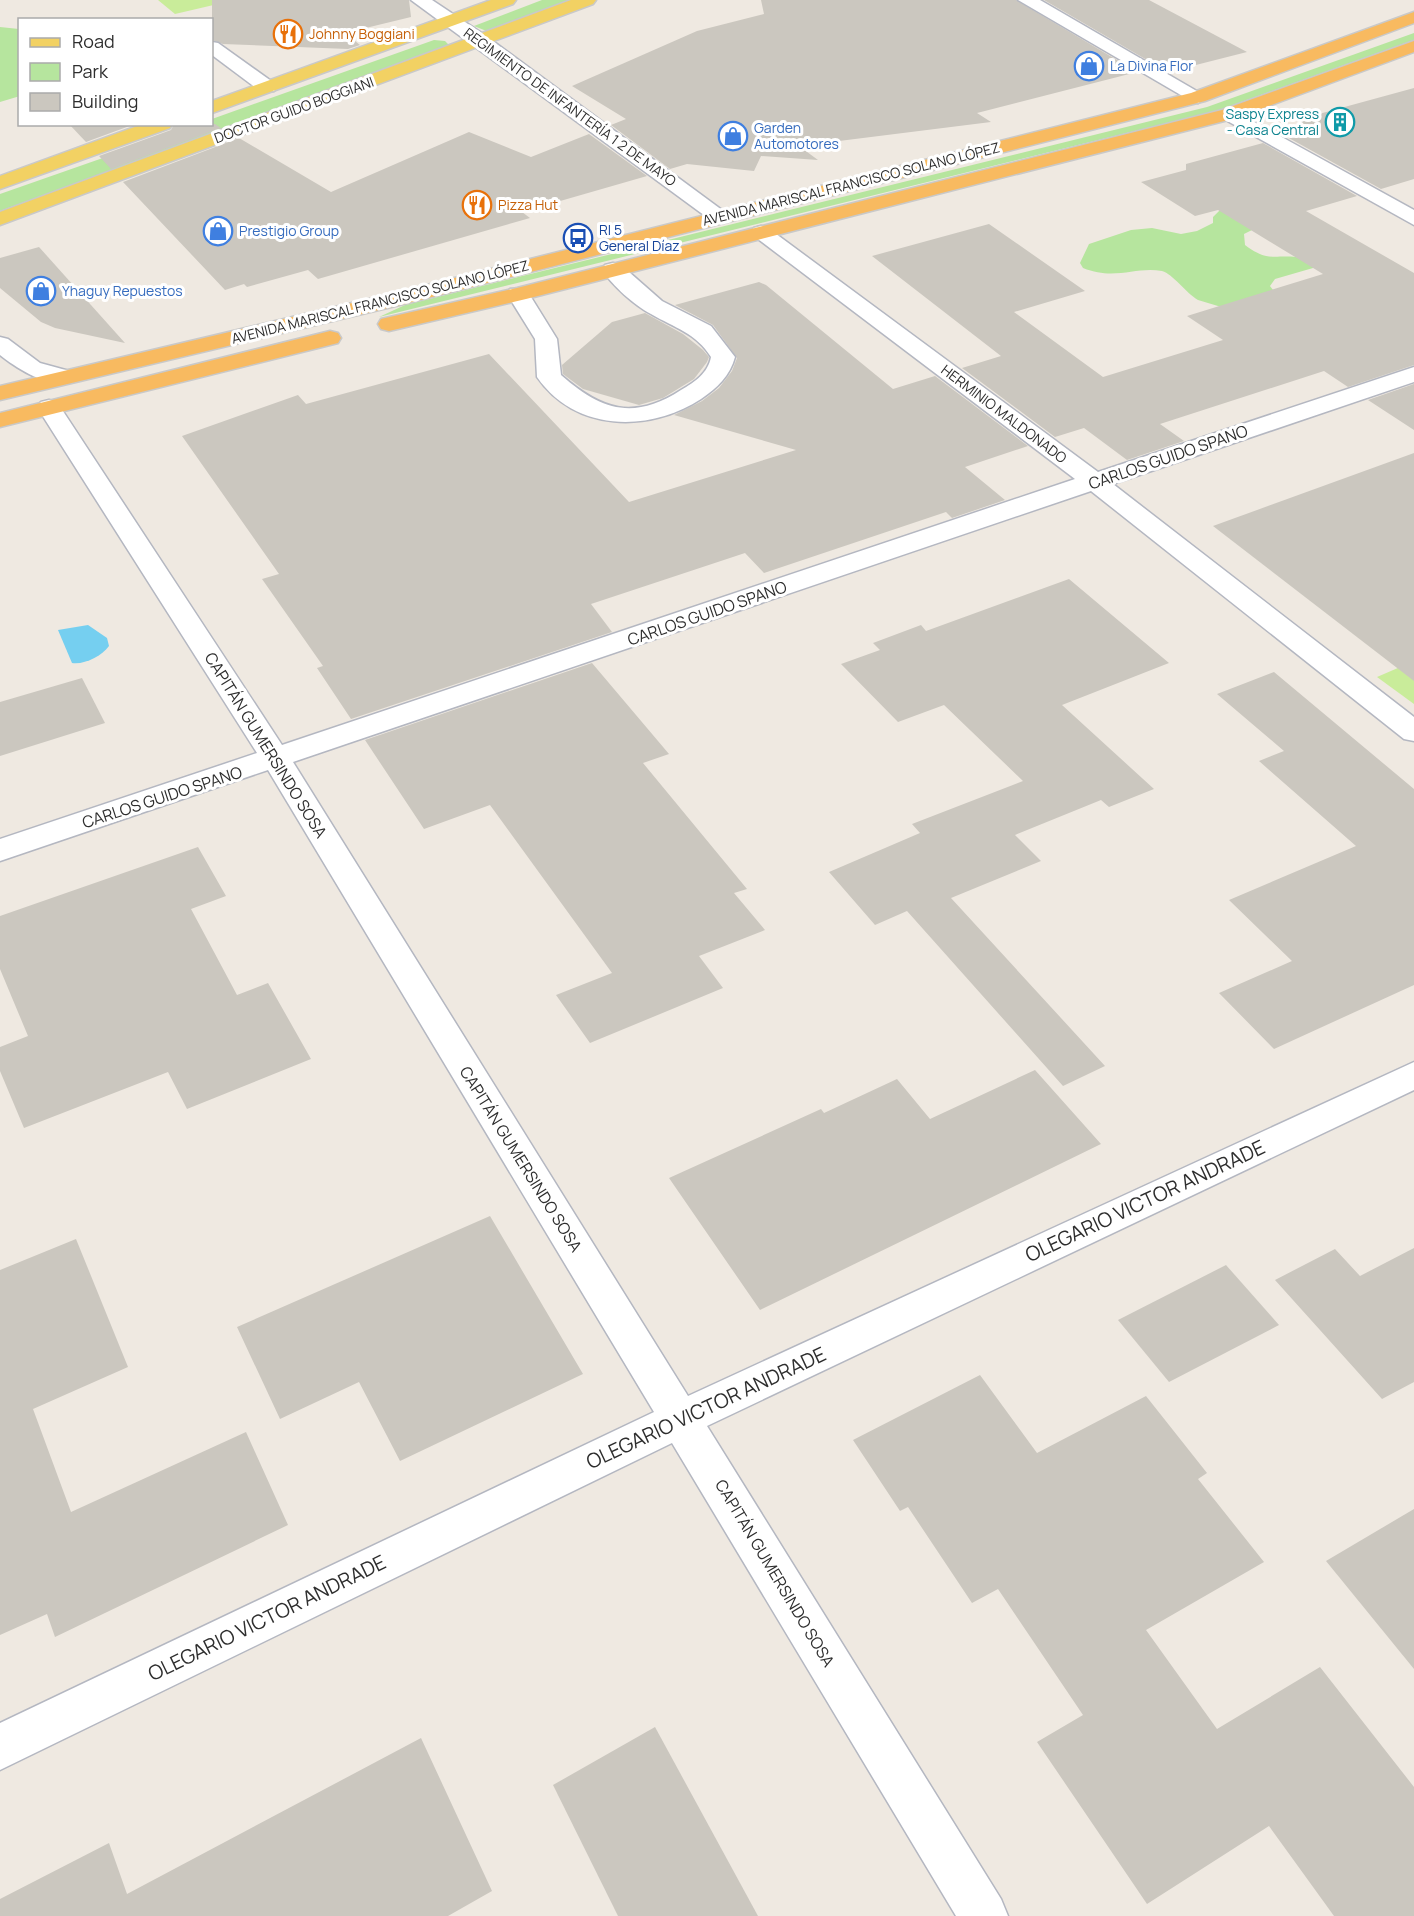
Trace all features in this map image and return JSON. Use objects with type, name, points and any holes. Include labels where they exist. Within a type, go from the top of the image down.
[{"type":"highway","name":"AVENIDA MARISCAL FRANCISCO SOLANO LÓPEZ","points":[[0,393],[404,297],[1198,97],[1414,17]]},
{"type":"highway","name":"AVENIDA MARISCAL FRANCISCO SOLANO LÓPEZ","points":[[373,328],[518,294],[1228,114],[1414,46]]},
{"type":"highway","points":[[49,407],[57,398],[82,384],[362,314],[404,297]]},
{"type":"highway","name":"AVENIDA MARISCAL FRANCISCO SOLANO LÓPEZ","points":[[0,420],[350,333]]},
{"type":"main road","name":"DOCTOR GUIDO BOGGIANI","points":[[213,107],[507,0]]},
{"type":"main road","name":"DOCTOR GUIDO BOGGIANI","points":[[0,219],[587,0]]},
{"type":"main road","points":[[0,183],[157,126]]},
{"type":"street","name":"REGIMIENTO DE INFANTERÍA 1 2 DE MAYO","points":[[420,0],[480,40],[719,217]]},
{"type":"street","points":[[1026,0],[1198,97]]},
{"type":"street","points":[[213,48],[267,87]]},
{"type":"street","points":[[1228,114],[1414,219]]},
{"type":"street","name":"HERMINIO MALDONADO","points":[[761,232],[1095,482],[1414,732]]},
{"type":"street","points":[[518,294],[546,339],[549,377],[582,404],[594,410],[626,416],[651,414],[690,395],[704,384],[720,369],[723,357],[711,337],[697,326],[659,310],[613,270]]},
{"type":"street","points":[[1,349],[32,368],[64,377]]},
{"type":"street","name":"CARLOS GUIDO SPANO","points":[[0,850],[276,759],[1414,374]]},
{"type":"street","name":"CAPITÁN GUMERSINDO SOSA","points":[[49,407],[276,759],[984,1916]]},
{"type":"street","name":"OLEGARIO VICTOR ANDRADE","points":[[0,1747],[681,1419],[1414,1075]]},
{"type":"green space","points":[[158,0],[235,0],[175,14]]},
{"type":"green space","points":[[542,0],[579,0],[489,32],[474,26]]},
{"type":"green space","points":[[0,27],[18,29],[18,97],[0,102]]},
{"type":"green space","points":[[1414,33],[1414,40],[1216,111],[379,317],[405,305],[1207,107]]},
{"type":"green space","points":[[434,40],[445,41],[450,46],[0,211],[0,194],[194,126],[213,126],[213,119]]},
{"type":"green space","points":[[1223,207],[1260,226],[1244,234],[1245,245],[1259,254],[1270,257],[1298,257],[1314,264],[1313,268],[1275,279],[1270,286],[1273,290],[1414,329],[1414,365],[1198,300],[1162,271],[1105,273],[1083,268],[1080,263],[1089,244],[1131,230],[1152,228],[1181,234],[1197,231],[1213,223],[1213,217]]},
{"type":"green space","points":[[1414,661],[1414,704],[1377,677]]},
{"type":"water","points":[[88,625],[107,638],[109,646],[92,659],[82,663],[72,663],[58,630]]},
{"type":"building","points":[[212,0],[409,0],[411,17],[345,33],[360,45],[348,49],[223,44],[213,40]]},
{"type":"building","points":[[761,0],[1016,0],[1137,72],[977,113],[991,122],[799,146],[818,160],[761,156],[754,171],[687,164],[670,169],[611,125],[626,119],[572,86],[697,31],[764,14]]},
{"type":"building","points":[[1044,0],[1149,0],[1247,52],[1184,68],[1175,63],[1159,67]]},
{"type":"building","points":[[1414,88],[1414,179],[1381,189],[1287,137],[1315,130],[1297,120]]},
{"type":"building","points":[[213,124],[221,128],[111,169],[99,156],[171,130],[173,126],[213,126]]},
{"type":"building","points":[[71,126],[130,126],[86,142]]},
{"type":"building","points":[[469,132],[531,157],[589,134],[647,176],[522,212],[530,218],[318,279],[308,270],[247,287],[244,284],[225,290],[123,182],[239,138],[331,192]]},
{"type":"building","points":[[1263,143],[1357,196],[1306,211],[1414,273],[1414,365],[1348,387],[1324,371],[1160,424],[1184,441],[1127,460],[1084,428],[1055,437],[962,368],[1001,356],[872,256],[989,224],[1085,291],[1014,312],[1103,377],[1223,340],[1187,316],[1323,274],[1218,210],[1195,216],[1141,182],[1186,170],[1186,164]]},
{"type":"building","name":"Yhaguy Repuestos","points":[[39,247],[125,343],[55,328],[41,322],[0,288],[0,258]]},
{"type":"building","points":[[759,282],[766,285],[893,389],[935,376],[1028,446],[965,467],[1005,500],[952,518],[946,512],[764,573],[745,553],[591,604],[612,632],[351,719],[317,668],[323,666],[262,579],[279,574],[182,436],[298,395],[306,404],[489,354],[629,502],[796,450],[674,415],[702,401],[719,388],[732,371],[737,358],[713,325],[675,305]]},
{"type":"building","points":[[645,313],[683,334],[709,357],[694,379],[663,398],[639,405],[583,389],[563,374],[562,365],[612,322]]},
{"type":"building","points":[[1414,384],[1414,430],[1368,400]]},
{"type":"building","points":[[1414,453],[1414,681],[1213,526]]},
{"type":"building","points":[[1069,579],[1169,663],[1062,705],[1154,789],[1109,807],[1101,800],[1015,835],[1041,861],[951,898],[1105,1066],[1063,1086],[907,911],[875,925],[829,872],[920,833],[912,824],[1023,781],[944,705],[898,722],[841,664],[880,650],[873,643],[921,625],[926,631]]},
{"type":"building","points":[[592,663],[669,754],[643,763],[747,889],[734,893],[765,930],[699,956],[723,988],[590,1043],[556,995],[612,973],[490,805],[424,829],[365,740]]},
{"type":"building","points":[[1274,672],[1414,789],[1414,985],[1274,1049],[1219,993],[1292,961],[1229,900],[1356,846],[1259,761],[1284,751],[1217,694]]},
{"type":"building","points":[[82,678],[105,723],[0,756],[0,702]]},
{"type":"building","points":[[198,847],[226,896],[191,909],[237,995],[268,983],[311,1059],[187,1109],[168,1072],[24,1128],[0,1071],[0,1047],[28,1036],[0,969],[0,916]]},
{"type":"building","points":[[1035,1070],[1101,1144],[760,1310],[669,1178],[821,1109],[824,1113],[897,1079],[930,1119]]},
{"type":"building","points":[[490,1216],[583,1374],[400,1461],[359,1382],[280,1419],[237,1327]]},
{"type":"building","points":[[76,1239],[128,1367],[33,1409],[71,1512],[246,1432],[288,1525],[55,1637],[47,1614],[0,1635],[0,1270]]},
{"type":"building","points":[[1414,1248],[1414,1382],[1382,1399],[1275,1280],[1335,1249],[1360,1276]]},
{"type":"building","points":[[1226,1265],[1279,1325],[1169,1382],[1118,1320]]},
{"type":"building","points":[[980,1375],[1037,1453],[1146,1396],[1207,1473],[1198,1479],[1264,1562],[1146,1630],[1217,1729],[1320,1667],[1414,1787],[1414,1916],[1334,1916],[1269,1826],[1147,1904],[1037,1742],[1083,1715],[998,1589],[972,1603],[908,1507],[900,1511],[853,1440]]},
{"type":"building","points":[[1414,1509],[1414,1669],[1326,1561]]},
{"type":"building","points":[[655,1727],[758,1916],[618,1916],[553,1785]]},
{"type":"building","points":[[421,1738],[492,1891],[448,1916],[0,1916],[0,1899],[109,1843],[127,1894]]},
{"type":"place","name":"Johnny Boggiani","points":[[288,34]]},
{"type":"place","name":"La Divina Flor","points":[[1089,66]]},
{"type":"place","name":"Saspy Express - Casa Central","points":[[1340,122]]},
{"type":"place","name":"Garden Automotores","points":[[733,136]]},
{"type":"place","name":"Pizza Hut","points":[[477,205]]},
{"type":"place","name":"Prestigio Group","points":[[218,231]]},
{"type":"place","name":"RI 5 General Díaz","points":[[578,238]]},
{"type":"place","name":"Yhaguy Repuestos","points":[[41,291]]}]
